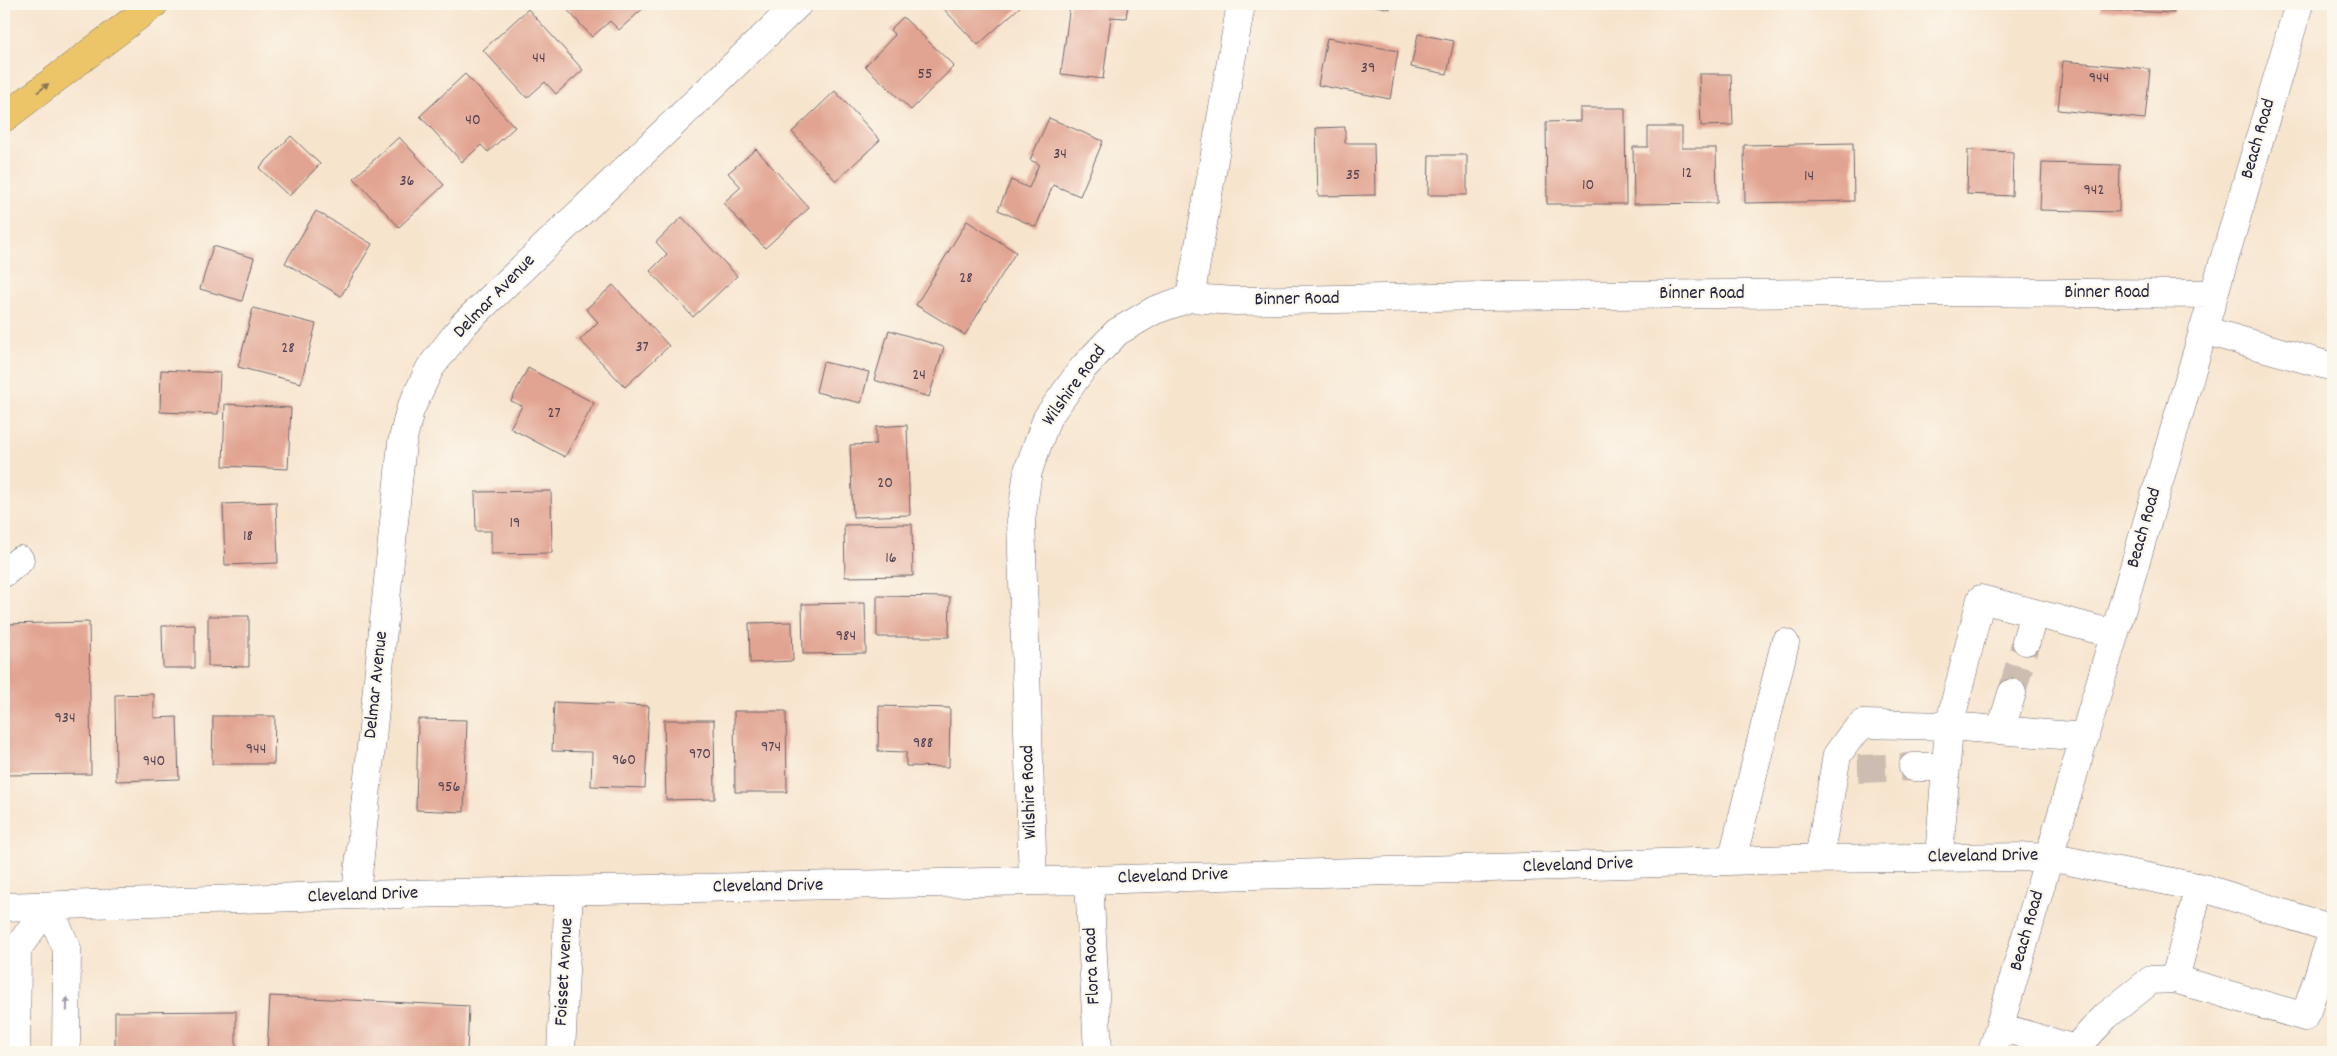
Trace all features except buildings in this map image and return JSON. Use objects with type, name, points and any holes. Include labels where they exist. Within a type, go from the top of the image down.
[{"type":"highway","points":[[4,118],[154,4]]},
{"type":"street","name":"Delmar Avenue","points":[[356,896],[402,442],[410,410],[430,368],[464,324],[798,4]]},
{"type":"street","points":[[1190,298],[1241,4]]},
{"type":"street","name":"Beach Road","points":[[1996,1040],[2299,4]]},
{"type":"street","name":"Binner Road","points":[[1190,298],[1236,301],[1486,296],[1930,292],[2214,294]]},
{"type":"street","name":"Wilshire Road","points":[[1033,881],[1021,521],[1028,471],[1047,418],[1083,368],[1117,332],[1155,310],[1190,298]]},
{"type":"street","points":[[2203,330],[2333,367]]},
{"type":"street","points":[[1939,858],[1949,726],[1981,599],[2114,634]]},
{"type":"street","points":[[2026,641],[2034,612]]},
{"type":"street","points":[[1732,861],[1785,643]]},
{"type":"street","points":[[2001,729],[2012,693]]},
{"type":"street","points":[[1819,859],[1846,770],[1838,755],[1850,737],[1863,724],[2001,729],[2085,737]]},
{"type":"street","points":[[1913,768],[1946,767]]},
{"type":"street","name":"Cleveland Drive","points":[[4,907],[356,896],[1089,880],[1732,861],[2049,857],[2199,887],[2333,930]]},
{"type":"street","name":"Flora Road","points":[[1089,880],[1098,1052]]},
{"type":"street","points":[[2174,979],[2199,887]]},
{"type":"street","name":"Foisset Avenue","points":[[561,1052],[569,891]]},
{"type":"street","points":[[16,1052],[17,949],[48,906]]},
{"type":"street","points":[[48,906],[67,949],[66,1052]]},
{"type":"street","points":[[1996,1040],[2075,1049],[2106,1016],[2151,980],[2174,979],[2305,1017],[2333,930]]},
{"type":"tunnel","points":[[2012,693],[2026,641]]},
{"type":"tunnel","points":[[1858,769],[1913,767]]}]
